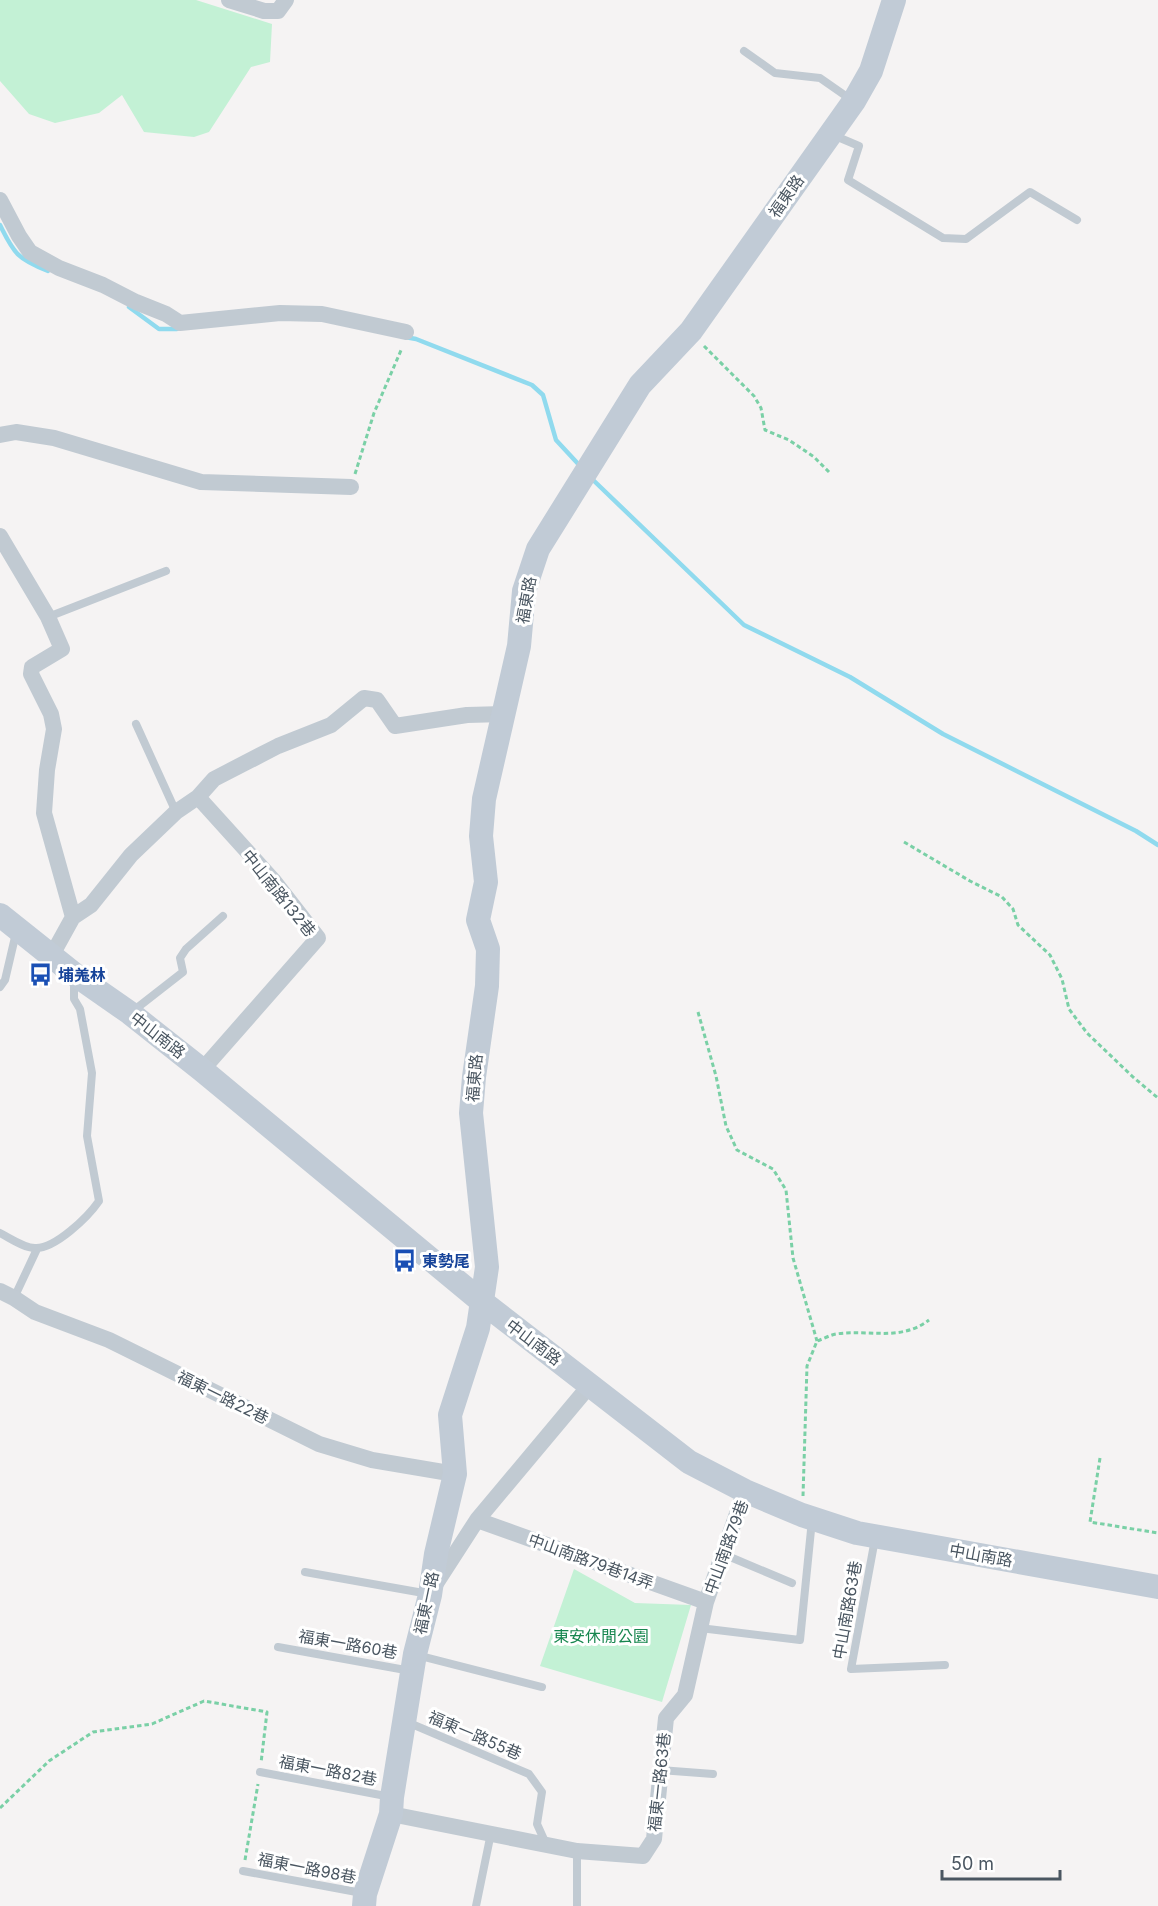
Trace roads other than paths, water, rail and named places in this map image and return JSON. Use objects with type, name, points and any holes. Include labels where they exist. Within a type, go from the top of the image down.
[{"type":"street","points":[[229,0],[264,11],[278,11],[286,0]]},
{"type":"street","name":"福東路","points":[[481,1302],[487,1267],[471,1113],[475,1065],[487,986],[488,949],[478,920],[486,882],[481,836],[484,799],[519,646],[524,591],[538,549],[640,385],[691,331],[854,101],[871,71],[894,0]]},
{"type":"street","points":[[0,200],[30,252],[59,268],[104,285],[136,302],[166,314],[180,323],[280,314],[322,314],[406,332]]},
{"type":"street","points":[[0,435],[16,432],[54,438],[201,482],[351,487]]},
{"type":"street","points":[[0,536],[48,617],[62,649],[37,662],[32,667],[32,674],[51,714],[54,729],[46,770],[44,813],[73,917]]},
{"type":"street","points":[[52,955],[73,917],[92,905],[131,855],[176,812],[198,797],[214,779],[278,746],[331,725],[364,698],[377,700],[395,726],[467,715],[504,714]]},
{"type":"street","name":"中山南路132巷","points":[[198,797],[273,880],[318,938],[202,1070]]},
{"type":"street","name":"中山南路","points":[[9,922],[202,1070],[481,1302],[689,1462],[745,1491],[807,1517],[857,1533],[1158,1587]]},
{"type":"street","name":"福東一路22巷","points":[[7,1294],[35,1312],[109,1340],[319,1444],[372,1460],[455,1474]]},
{"type":"street","name":"福東一路","points":[[364,1900],[391,1805],[413,1663],[455,1474],[450,1415],[478,1328],[481,1302]]},
{"type":"street","points":[[430,1594],[477,1520],[590,1385]]},
{"type":"street","name":"中山南路79巷","points":[[706,1602],[745,1491]]},
{"type":"street","name":"中山南路79巷14弄","points":[[477,1520],[706,1602]]},
{"type":"street","name":"福東一路63巷","points":[[391,1805],[491,1833],[546,1845],[577,1851],[643,1856],[654,1839],[666,1718],[686,1695],[706,1602]]},
{"type":"lane","points":[[744,51],[775,73],[820,78],[854,101]]},
{"type":"lane","points":[[830,133],[860,146],[848,180],[943,238],[966,238],[1030,192],[1077,220]]},
{"type":"lane","points":[[48,617],[166,571]]},
{"type":"lane","points":[[136,724],[176,812]]},
{"type":"lane","points":[[130,1013],[183,972],[180,958],[186,949],[223,916]]},
{"type":"lane","points":[[0,987],[5,980],[9,922]]},
{"type":"lane","points":[[7,1294],[37,1249],[65,1236],[85,1219],[99,1201],[87,1136],[92,1073],[80,1009],[74,999],[74,974]]},
{"type":"lane","points":[[0,1233],[37,1249]]},
{"type":"lane","points":[[700,1628],[800,1640],[807,1517]]},
{"type":"lane","name":"中山南路63巷","points":[[875,1536],[851,1669],[945,1665]]},
{"type":"lane","points":[[723,1554],[792,1583]]},
{"type":"lane","points":[[305,1572],[430,1594]]},
{"type":"lane","name":"福東一路60巷","points":[[278,1647],[413,1663],[542,1687]]},
{"type":"lane","name":"福東一路55巷","points":[[405,1721],[529,1774],[542,1792],[537,1824],[546,1845]]},
{"type":"lane","points":[[660,1770],[713,1774]]},
{"type":"lane","name":"福東一路82巷","points":[[260,1772],[391,1805]]},
{"type":"lane","points":[[476,1906],[491,1833]]},
{"type":"lane","points":[[577,1851],[578,1906]]},
{"type":"lane","name":"福東一路98巷","points":[[243,1871],[364,1900]]},
{"type":"waterway","points":[[0,225],[13,249],[23,259],[48,271]]},
{"type":"waterway","points":[[129,307],[159,329],[177,329]]},
{"type":"waterway","points":[[405,337],[416,339],[532,385],[543,395],[556,440],[581,467]]},
{"type":"waterway","points":[[591,478],[744,625],[850,677],[943,734],[1136,831],[1158,845]]},
{"type":"place","name":"埔羗林","points":[[40,975]]},
{"type":"place","name":"東勢尾","points":[[404,1261]]},
{"type":"park label","name":"東安休閒公園","points":[[601,1636]]}]
